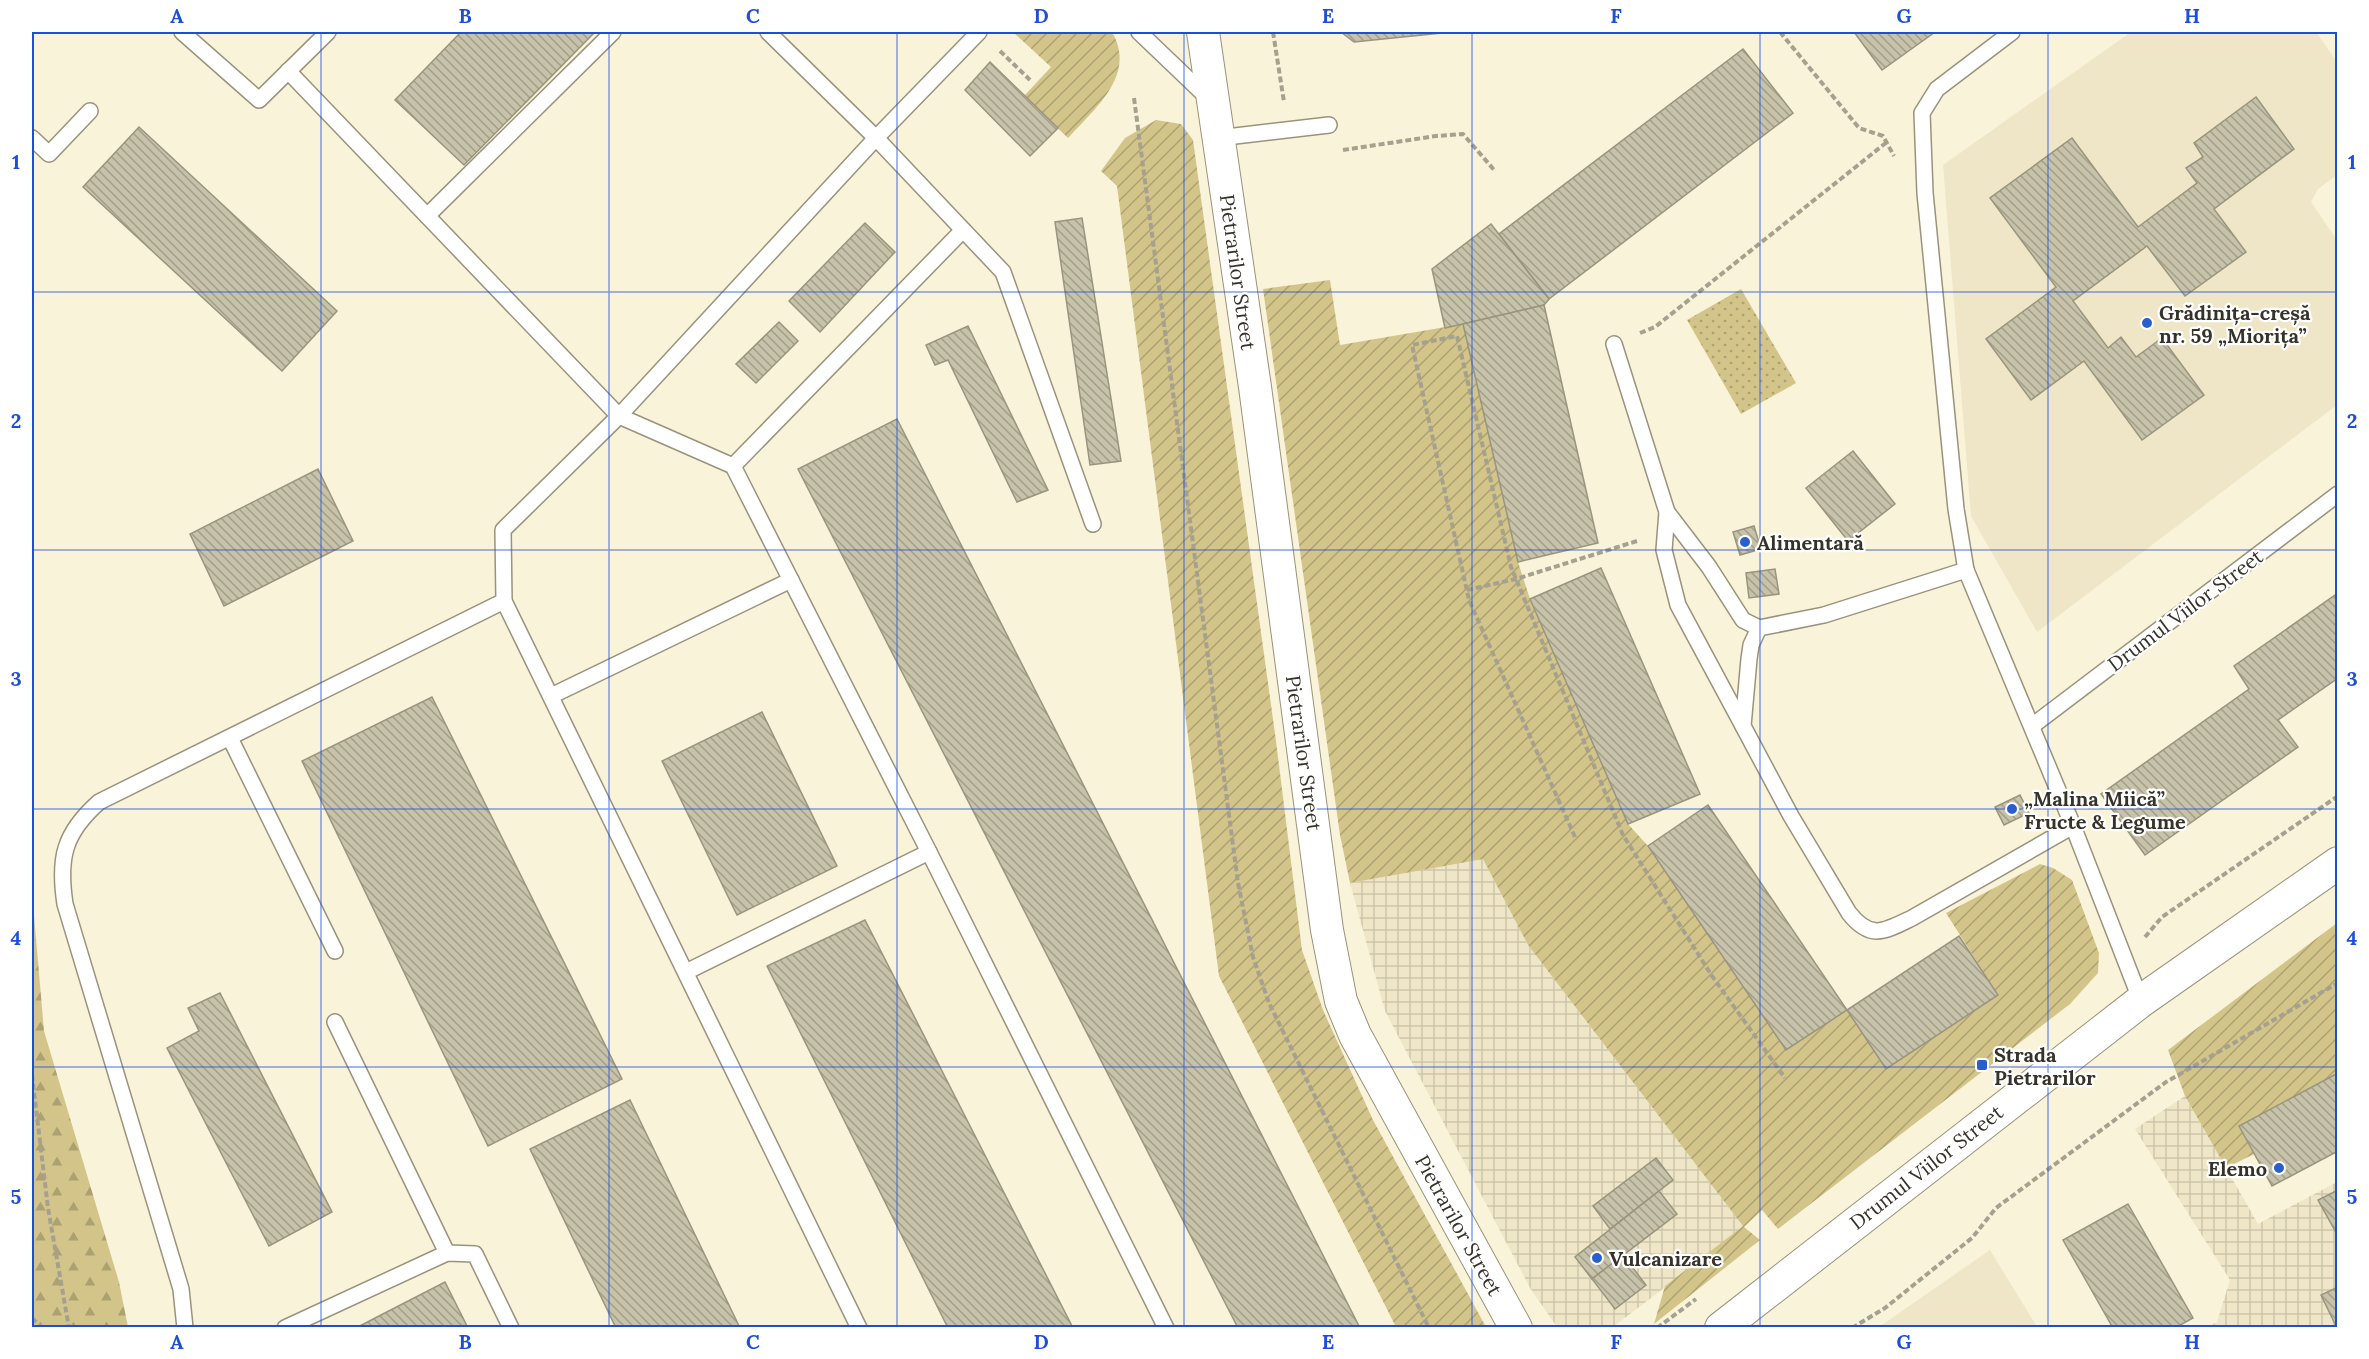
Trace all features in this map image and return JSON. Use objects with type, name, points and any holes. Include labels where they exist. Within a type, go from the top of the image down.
[{"type":"street","name":"Pietrarilor Street","points":[[1203,32],[1255,387],[1327,930],[1341,1001],[1354,1035],[1516,1328]]},
{"type":"street","name":"Drumul Viilor Street","points":[[1721,1328],[2141,1000],[2337,863]]},
{"type":"lane","points":[[182,32],[259,100],[328,32]]},
{"type":"lane","points":[[427,216],[614,32]]},
{"type":"lane","points":[[768,32],[876,138],[1003,272],[1093,524]]},
{"type":"lane","points":[[859,1328],[504,601],[503,530],[619,416],[876,138],[979,32]]},
{"type":"lane","points":[[1139,32],[1213,103]]},
{"type":"lane","points":[[2012,32],[1937,89],[1922,113],[1925,193],[1956,509],[1966,570],[2073,826],[2141,1000]]},
{"type":"lane","points":[[288,71],[619,416],[733,466],[929,852],[1166,1328]]},
{"type":"lane","points":[[32,138],[49,154],[90,111]]},
{"type":"lane","points":[[1218,138],[1323,126]]},
{"type":"lane","points":[[733,466],[963,230]]},
{"type":"lane","points":[[1614,344],[1667,512],[1709,567],[1743,620],[1759,628],[1824,615],[1966,570]]},
{"type":"lane","name":"Drumul Viilor Street","points":[[2032,726],[2337,494]]},
{"type":"lane","points":[[1667,512],[1664,550],[1678,605],[1791,816],[1849,913],[1860,927],[1872,932],[1886,930],[1912,918],[2073,826]]},
{"type":"lane","points":[[551,696],[791,580]]},
{"type":"lane","points":[[185,1328],[181,1289],[65,904],[62,882],[69,837],[80,818],[99,802],[504,601]]},
{"type":"lane","points":[[1743,726],[1751,645],[1759,628]]},
{"type":"lane","points":[[230,738],[335,951]]},
{"type":"lane","points":[[686,972],[929,852]]},
{"type":"lane","points":[[335,1022],[447,1253]]},
{"type":"lane","points":[[285,1328],[447,1253],[475,1254],[511,1328]]},
{"type":"path","points":[[1273,32],[1288,130]]},
{"type":"path","points":[[1780,32],[1859,128],[1878,134],[1887,142],[1903,174],[1925,193]]},
{"type":"path","points":[[997,48],[1030,80]]},
{"type":"path","points":[[1134,98],[1245,926],[1269,1002],[1429,1328]]},
{"type":"path","points":[[1323,126],[1331,149],[1336,151],[1463,134],[1495,171]]},
{"type":"path","points":[[1614,344],[1655,327],[1887,142]]},
{"type":"path","points":[[1575,837],[1467,590],[1412,345],[1457,336],[1511,567],[1623,835],[1712,976],[1785,1078]]},
{"type":"path","points":[[1467,590],[1516,579],[1613,550],[1666,530]]},
{"type":"path","points":[[1852,1328],[1885,1308],[1972,1238],[1996,1208],[2166,1082],[2337,983]]},
{"type":"path","points":[[32,1075],[48,1208],[69,1328]]},
{"type":"path","points":[[32,1318],[42,1328]]},
{"type":"shaded area","name":"Grădinița-creșă nr. 59 „Miorița”","points":[[2131,32],[2316,32],[2337,62],[2337,175],[2318,189],[2311,202],[2337,240],[2337,405],[2037,632],[1971,516],[1943,165]]},
{"type":"shaded area","points":[[1483,858],[1528,945],[1744,1227],[1613,1327],[1557,1327],[1530,1288],[1385,1011],[1350,883]]},
{"type":"shaded area","points":[[2185,1096],[2258,1224],[2337,1182],[2337,1327],[2207,1327],[2217,1322],[2230,1280],[2135,1129]]},
{"type":"shaded area","points":[[1990,1250],[2037,1327],[1879,1327]]},
{"type":"green space","points":[[1013,32],[1112,32],[1118,48],[1119,62],[1116,77],[1100,103],[1068,138],[1024,96],[1051,67]]},
{"type":"green space","points":[[1156,120],[1181,124],[1193,140],[1276,741],[1302,950],[1323,1010],[1373,1120],[1486,1327],[1396,1327],[1219,976],[1117,186],[1101,171],[1125,138]]},
{"type":"green space","points":[[1330,280],[1340,345],[1463,324],[1518,562],[1530,599],[1628,824],[1648,846],[1786,1050],[1847,1010],[1886,1069],[1998,995],[1946,913],[2040,864],[2053,868],[2072,880],[2099,953],[2098,973],[2070,1004],[1778,1229],[1762,1210],[1744,1227],[1760,1240],[1654,1324],[1665,1286],[1743,1226],[1528,945],[1483,859],[1350,883],[1340,835],[1263,289]]},
{"type":"green space","points":[[1741,289],[1796,383],[1741,414],[1687,320]]},
{"type":"green space","points":[[32,892],[44,1031],[119,1282],[128,1327],[32,1327]]},
{"type":"green space","points":[[2337,923],[2337,1073],[2240,1126],[2254,1154],[2226,1168],[2185,1096],[2168,1050]]},
{"type":"building","points":[[461,32],[595,32],[464,165],[395,100]]},
{"type":"building","points":[[1341,32],[1452,32],[1354,42]]},
{"type":"building","points":[[1854,32],[1935,32],[1882,70]]},
{"type":"building","points":[[1743,49],[1793,113],[1549,299],[1499,234]]},
{"type":"building","points":[[990,62],[1058,128],[1030,156],[965,90]]},
{"type":"building","points":[[2256,97],[2294,149],[2214,209],[2246,252],[2185,296],[2147,246],[2073,301],[2108,348],[2121,337],[2136,357],[2162,338],[2204,395],[2142,440],[2084,361],[2031,400],[1986,339],[2056,287],[1990,198],[2072,138],[2138,227],[2197,183],[2186,168],[2203,157],[2194,143]]},
{"type":"building","points":[[139,127],[337,311],[282,371],[83,187]]},
{"type":"building","points":[[1082,218],[1121,461],[1090,465],[1055,222]]},
{"type":"building","points":[[865,223],[895,252],[820,332],[789,301]]},
{"type":"building","points":[[1491,224],[1549,299],[1544,305],[1445,328],[1432,269]]},
{"type":"building","points":[[1544,305],[1598,543],[1518,562],[1463,324]]},
{"type":"building","points":[[779,322],[798,341],[756,383],[736,364]]},
{"type":"building","points":[[968,326],[1048,490],[1017,502],[948,360],[935,365],[926,345]]},
{"type":"building","points":[[897,419],[1360,1328],[1238,1328],[798,469]]},
{"type":"building","points":[[1853,451],[1895,504],[1848,541],[1806,488]]},
{"type":"building","points":[[318,469],[353,541],[224,606],[190,534]]},
{"type":"building","points":[[1754,526],[1761,549],[1740,555],[1733,532]]},
{"type":"building","points":[[1601,568],[1700,794],[1628,824],[1530,599]]},
{"type":"building","points":[[1775,569],[1779,594],[1749,598],[1746,573]]},
{"type":"building","points":[[2338,593],[2338,678],[2278,720],[2298,747],[2145,855],[2101,794],[2249,689],[2234,666]]},
{"type":"building","points":[[432,697],[622,1079],[488,1146],[302,761]]},
{"type":"building","points":[[762,712],[837,866],[737,915],[662,761]]},
{"type":"building","points":[[2020,795],[2029,813],[2004,825],[1995,807]]},
{"type":"building","points":[[1708,805],[1847,1010],[1786,1050],[1648,846]]},
{"type":"building","points":[[865,920],[1073,1328],[948,1328],[767,966]]},
{"type":"building","points":[[1959,936],[1998,995],[1886,1069],[1847,1010]]},
{"type":"building","points":[[220,993],[332,1212],[269,1246],[167,1048],[199,1031],[188,1008]]},
{"type":"building","points":[[2338,1073],[2338,1151],[2272,1186],[2239,1126]]},
{"type":"building","points":[[630,1100],[740,1328],[616,1328],[530,1149]]},
{"type":"building","points":[[1656,1158],[1673,1180],[1610,1229],[1593,1206]]},
{"type":"building","points":[[2338,1190],[2338,1236],[2318,1200]]},
{"type":"building","points":[[1659,1191],[1677,1214],[1592,1279],[1575,1257]]},
{"type":"building","points":[[2128,1204],[2193,1318],[2175,1328],[2113,1328],[2063,1240]]},
{"type":"building","points":[[1623,1255],[1646,1285],[1615,1309],[1592,1279]]},
{"type":"building","points":[[445,1282],[468,1328],[356,1328],[379,1316]]},
{"type":"building","points":[[2338,1287],[2338,1328],[2337,1328],[2321,1295]]},
{"type":"place","name":"Grădinița-creșă nr. 59 „Miorița”","points":[[2147,323]]},
{"type":"place","name":"Alimentară","points":[[1745,542]]},
{"type":"place","name":"„Malina Miică” Fructe & Legume","points":[[2012,809]]},
{"type":"place","name":"Strada Pietrarilor","points":[[1982,1065]]},
{"type":"place","name":"Elemo","points":[[2279,1168]]},
{"type":"place","name":"Vulcanizare","points":[[1597,1258]]}]
